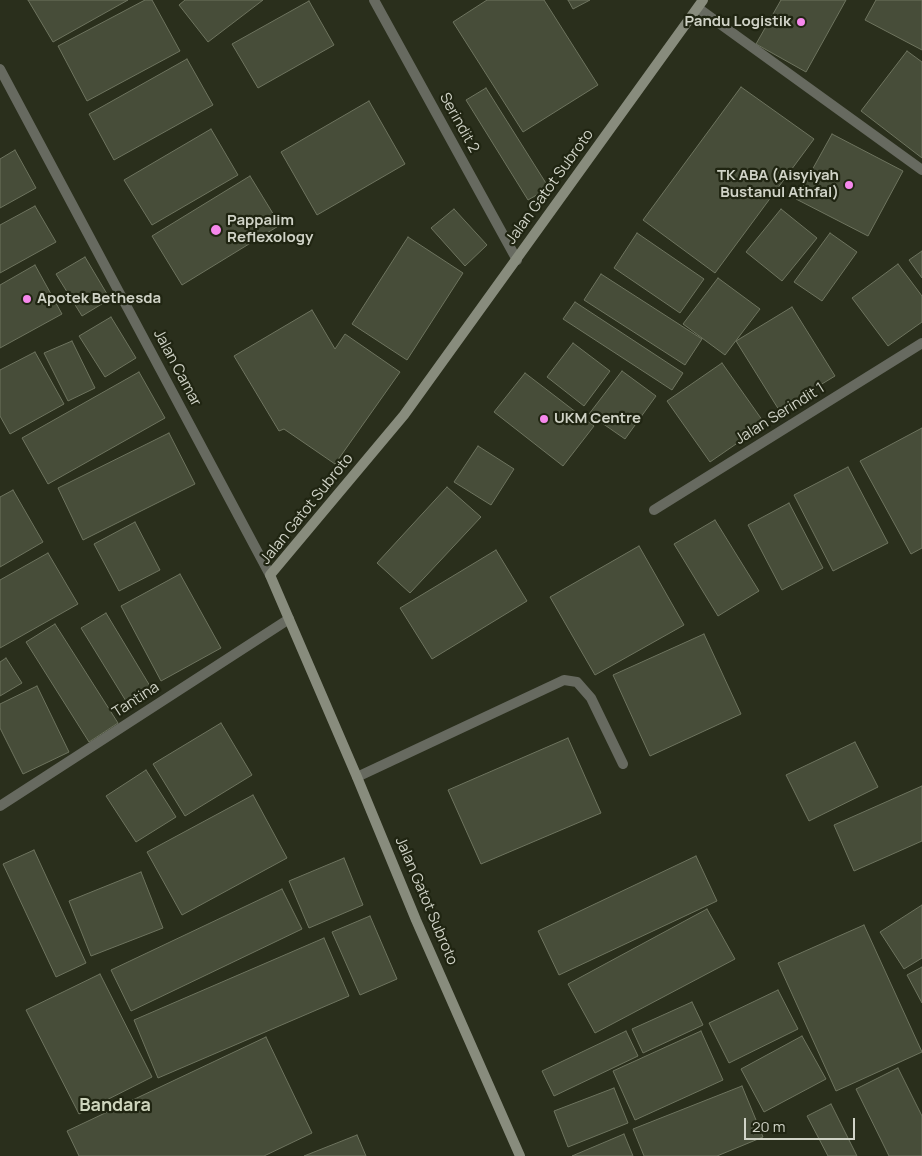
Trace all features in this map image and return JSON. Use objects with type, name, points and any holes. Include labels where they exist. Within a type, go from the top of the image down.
[{"type":"street","name":"Serindit 2","points":[[374,0],[516,260]]},
{"type":"street","name":"Jalan Gatot Subroto","points":[[520,1156],[416,920],[357,777],[270,576],[404,415],[700,4]]},
{"type":"street","points":[[700,4],[922,170]]},
{"type":"street","name":"Jalan Camar","points":[[0,69],[270,576]]},
{"type":"street","name":"Jalan Serindit 1","points":[[654,510],[922,343]]},
{"type":"street","name":"Tantina","points":[[1,802],[289,619]]},
{"type":"street","points":[[357,777],[564,680],[577,682],[591,698],[623,764]]},
{"type":"building","points":[[28,0],[128,0],[53,42]]},
{"type":"building","points":[[145,0],[152,0],[180,51],[87,101],[58,46]]},
{"type":"building","points":[[185,0],[263,0],[208,42],[179,5]]},
{"type":"building","points":[[487,0],[544,0],[598,85],[523,132],[453,22]]},
{"type":"building","points":[[568,0],[590,0],[573,9]]},
{"type":"building","name":"Pandu Logistik","points":[[781,0],[846,0],[806,72],[756,44]]},
{"type":"building","points":[[876,0],[922,0],[922,50],[865,20]]},
{"type":"building","points":[[309,1],[334,45],[258,88],[232,44]]},
{"type":"building","points":[[907,51],[922,62],[922,158],[861,111]]},
{"type":"building","points":[[187,59],[213,105],[114,160],[89,114]]},
{"type":"building","points":[[741,87],[814,139],[715,273],[643,220]]},
{"type":"building","points":[[486,88],[549,188],[528,200],[466,100]]},
{"type":"building","points":[[369,101],[405,164],[317,215],[281,152]]},
{"type":"building","points":[[211,129],[238,175],[152,225],[124,180]]},
{"type":"building","name":"TK ABA (Aisyiyah Bustanul Athfal)","points":[[832,134],[903,171],[868,236],[796,199]]},
{"type":"building","points":[[15,150],[36,188],[0,208],[0,159]]},
{"type":"building","name":"Pappalim Reflexology","points":[[250,176],[280,225],[182,285],[152,236]]},
{"type":"building","points":[[35,206],[56,242],[0,273],[0,225]]},
{"type":"building","points":[[454,209],[487,245],[465,266],[431,228]]},
{"type":"building","points":[[781,209],[817,238],[782,281],[746,252]]},
{"type":"building","points":[[637,233],[704,279],[680,313],[614,268]]},
{"type":"building","points":[[830,233],[857,252],[822,301],[794,282]]},
{"type":"building","points":[[408,237],[463,273],[407,360],[352,324]]},
{"type":"building","points":[[922,251],[922,278],[909,260]]},
{"type":"building","points":[[85,257],[110,299],[82,316],[56,274]]},
{"type":"building","points":[[898,264],[922,296],[922,322],[888,346],[852,298]]},
{"type":"building","name":"Apotek Bethesda","points":[[35,265],[62,314],[0,348],[0,285]]},
{"type":"building","points":[[601,274],[702,339],[685,365],[584,300]]},
{"type":"building","points":[[718,278],[760,309],[725,355],[683,324]]},
{"type":"building","points":[[575,302],[683,373],[672,390],[563,319]]},
{"type":"building","points":[[792,307],[835,376],[779,410],[736,341]]},
{"type":"building","points":[[312,310],[335,349],[345,334],[400,372],[335,464],[284,429],[279,431],[234,356]]},
{"type":"building","points":[[111,317],[136,358],[105,377],[79,336]]},
{"type":"building","points":[[72,341],[95,388],[68,401],[44,353]]},
{"type":"building","points":[[573,343],[610,371],[584,406],[547,377]]},
{"type":"building","points":[[35,352],[64,404],[10,434],[0,416],[0,370]]},
{"type":"building","points":[[722,363],[765,424],[710,462],[667,401]]},
{"type":"building","points":[[622,371],[656,396],[625,439],[589,414]]},
{"type":"building","points":[[139,372],[165,418],[48,484],[22,438]]},
{"type":"building","name":"UKM Centre","points":[[525,373],[594,426],[563,466],[494,412]]},
{"type":"building","points":[[922,428],[922,548],[911,554],[860,461]]},
{"type":"building","points":[[169,433],[195,484],[83,540],[58,488]]},
{"type":"building","points":[[478,446],[514,469],[491,505],[454,482]]},
{"type":"building","points":[[848,467],[888,543],[833,571],[794,495]]},
{"type":"building","points":[[447,487],[481,517],[410,593],[377,563]]},
{"type":"building","points":[[13,490],[43,542],[0,567],[0,497]]},
{"type":"building","points":[[789,503],[823,568],[782,590],[748,525]]},
{"type":"building","points":[[715,520],[759,591],[718,616],[674,544]]},
{"type":"building","points":[[135,522],[160,570],[119,591],[94,544]]},
{"type":"building","points":[[639,546],[684,625],[595,675],[550,597]]},
{"type":"building","points":[[496,550],[527,601],[432,659],[400,608]]},
{"type":"building","points":[[48,553],[78,604],[0,648],[0,580]]},
{"type":"building","points":[[180,574],[221,648],[161,681],[121,606]]},
{"type":"building","points":[[106,613],[153,691],[129,706],[81,628]]},
{"type":"building","points":[[55,624],[118,723],[89,742],[26,642]]},
{"type":"building","points":[[704,634],[741,714],[650,756],[613,675]]},
{"type":"building","points":[[6,658],[22,683],[0,696],[0,662]]},
{"type":"building","points":[[37,686],[69,752],[23,774],[0,728],[0,704]]},
{"type":"building","points":[[221,723],[252,775],[185,816],[153,764]]},
{"type":"building","points":[[568,738],[601,813],[481,864],[448,790]]},
{"type":"building","points":[[855,742],[878,787],[809,821],[786,775]]},
{"type":"building","points":[[146,770],[176,817],[136,842],[106,796]]},
{"type":"building","points":[[922,786],[922,841],[854,871],[834,825]]},
{"type":"building","points":[[253,795],[287,858],[182,915],[147,852]]},
{"type":"building","points":[[34,850],[86,963],[56,977],[3,864]]},
{"type":"building","points":[[696,856],[717,901],[559,975],[538,931]]},
{"type":"building","points":[[344,858],[363,905],[309,928],[289,881]]},
{"type":"building","points":[[141,872],[163,928],[91,956],[69,901]]},
{"type":"building","points":[[282,889],[302,929],[131,1011],[111,970]]},
{"type":"building","points":[[922,905],[922,958],[904,969],[880,932]]},
{"type":"building","points":[[707,909],[735,959],[595,1033],[568,984]]},
{"type":"building","points":[[370,916],[397,979],[360,995],[332,932]]},
{"type":"building","points":[[864,925],[922,1052],[836,1091],[778,963]]},
{"type":"building","points":[[324,938],[349,996],[158,1078],[134,1020]]},
{"type":"building","points":[[922,967],[922,1003],[907,975]]},
{"type":"building","points":[[100,974],[152,1077],[79,1114],[26,1010]]},
{"type":"building","points":[[778,990],[798,1029],[729,1063],[709,1023]]},
{"type":"building","points":[[692,1002],[703,1025],[643,1053],[632,1029]]},
{"type":"building","points":[[626,1031],[638,1056],[554,1096],[542,1071]]},
{"type":"building","points":[[701,1031],[723,1080],[635,1120],[613,1071]]},
{"type":"building","points":[[802,1036],[826,1079],[764,1112],[741,1069]]},
{"type":"building","points":[[266,1037],[312,1133],[264,1156],[79,1156],[67,1131]]},
{"type":"building","points":[[898,1068],[922,1116],[922,1156],[889,1156],[856,1089]]},
{"type":"building","points":[[742,1086],[763,1137],[717,1156],[644,1156],[633,1129]]},
{"type":"building","points":[[614,1088],[628,1123],[568,1147],[554,1111]]},
{"type":"building","points":[[831,1104],[857,1156],[828,1156],[807,1116]]},
{"type":"building","points":[[624,1134],[633,1156],[572,1156]]},
{"type":"building","points":[[357,1135],[366,1156],[304,1156]]},
{"type":"place","name":"Pandu Logistik","points":[[801,22]]},
{"type":"place","name":"TK ABA (Aisyiyah Bustanul Athfal)","points":[[849,185]]},
{"type":"place","name":"Pappalim Reflexology","points":[[216,230]]},
{"type":"place","name":"Apotek Bethesda","points":[[27,299]]},
{"type":"place","name":"UKM Centre","points":[[544,419]]},
{"type":"district","name":"Bandara","points":[[115,1106]]}]
